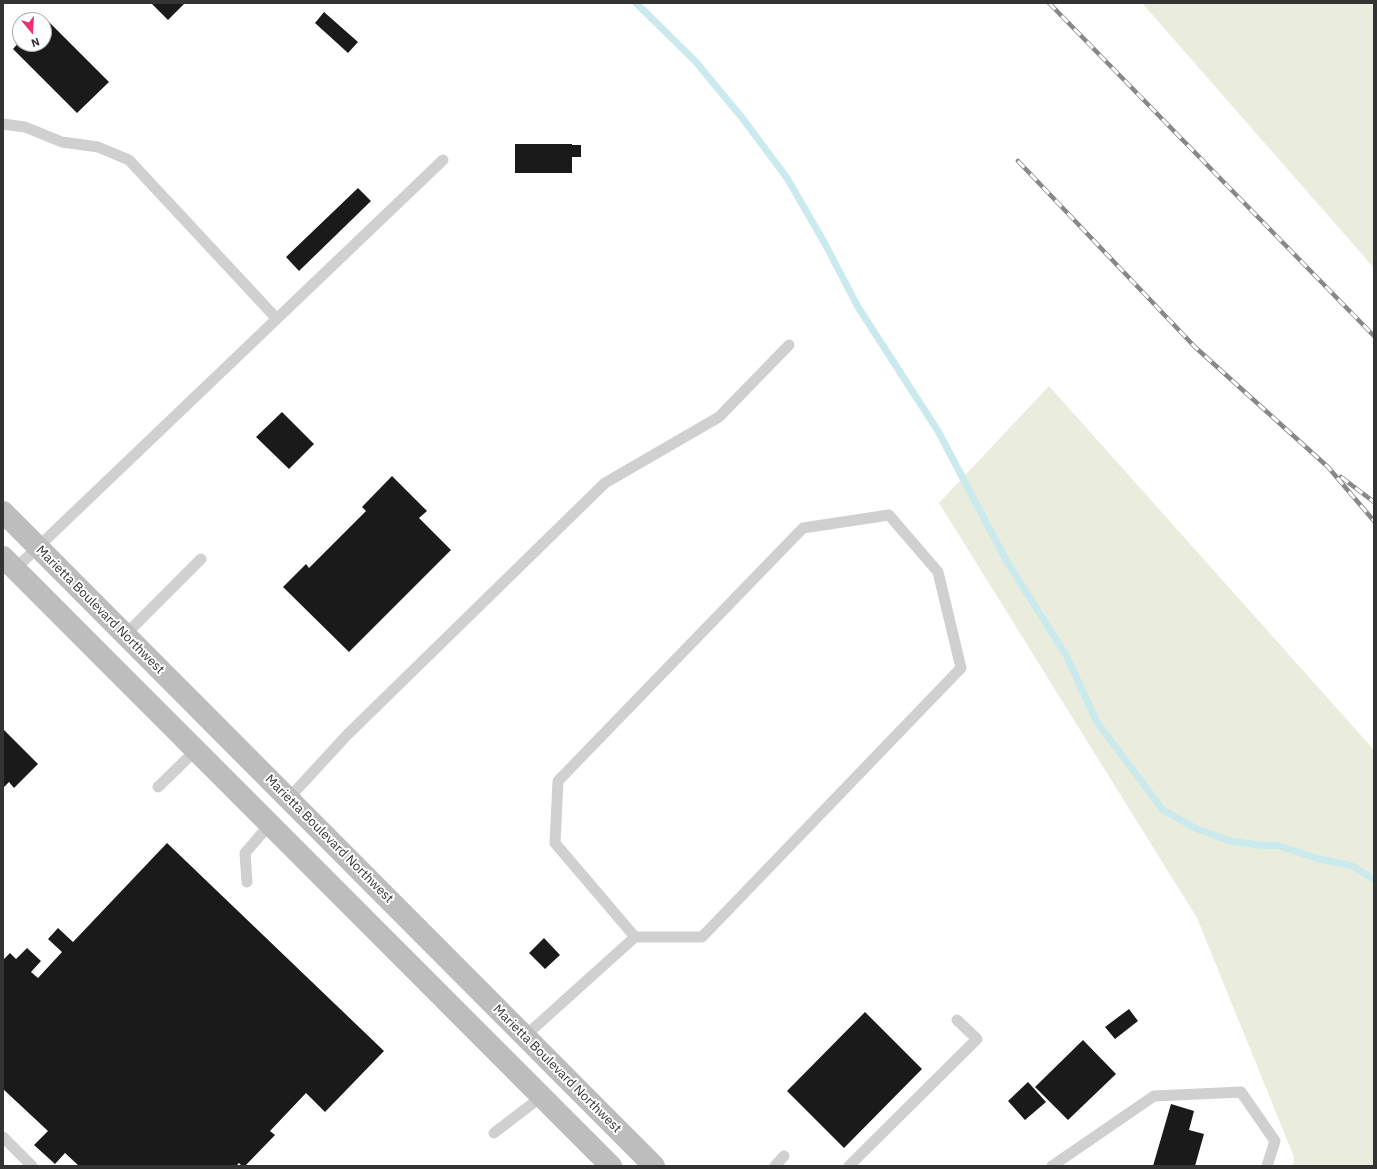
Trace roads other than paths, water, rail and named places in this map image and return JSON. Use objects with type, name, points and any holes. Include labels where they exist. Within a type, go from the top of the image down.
[{"type":"main road","name":"Marietta Boulevard Northwest","points":[[3,512],[654,1166]]},
{"type":"main road","points":[[9,563],[611,1166]]},
{"type":"lane","points":[[3,124],[25,126],[62,142],[98,147],[129,160],[277,318]]},
{"type":"lane","points":[[9,563],[37,547],[443,160]]},
{"type":"lane","points":[[289,798],[347,735],[605,483],[719,417],[789,345]]},
{"type":"lane","points":[[524,1037],[635,937],[702,937],[961,668],[938,572],[889,515],[803,528],[558,781],[555,843],[635,937]]},
{"type":"lane","points":[[126,635],[201,559]]},
{"type":"lane","points":[[158,787],[196,750]]},
{"type":"lane","points":[[247,882],[245,853],[270,824]]},
{"type":"lane","points":[[849,1166],[977,1039],[957,1020]]},
{"type":"lane","points":[[1052,1166],[1154,1096],[1241,1092],[1275,1141],[1267,1166]]},
{"type":"lane","points":[[494,1133],[541,1097]]},
{"type":"lane","points":[[3,1137],[32,1166]]},
{"type":"lane","points":[[775,1166],[784,1156]]},
{"type":"waterway","points":[[636,3],[696,62],[743,119],[787,178],[824,242],[858,307],[938,431],[1007,562],[1066,655],[1097,722],[1163,810],[1195,828],[1230,841],[1266,846],[1276,845],[1316,858],[1352,866],[1374,879]]},
{"type":"railway","points":[[1049,3],[1374,336]]},
{"type":"railway","points":[[1018,161],[1195,347],[1328,467],[1374,521]]},
{"type":"railway","points":[[1341,477],[1374,502]]}]
